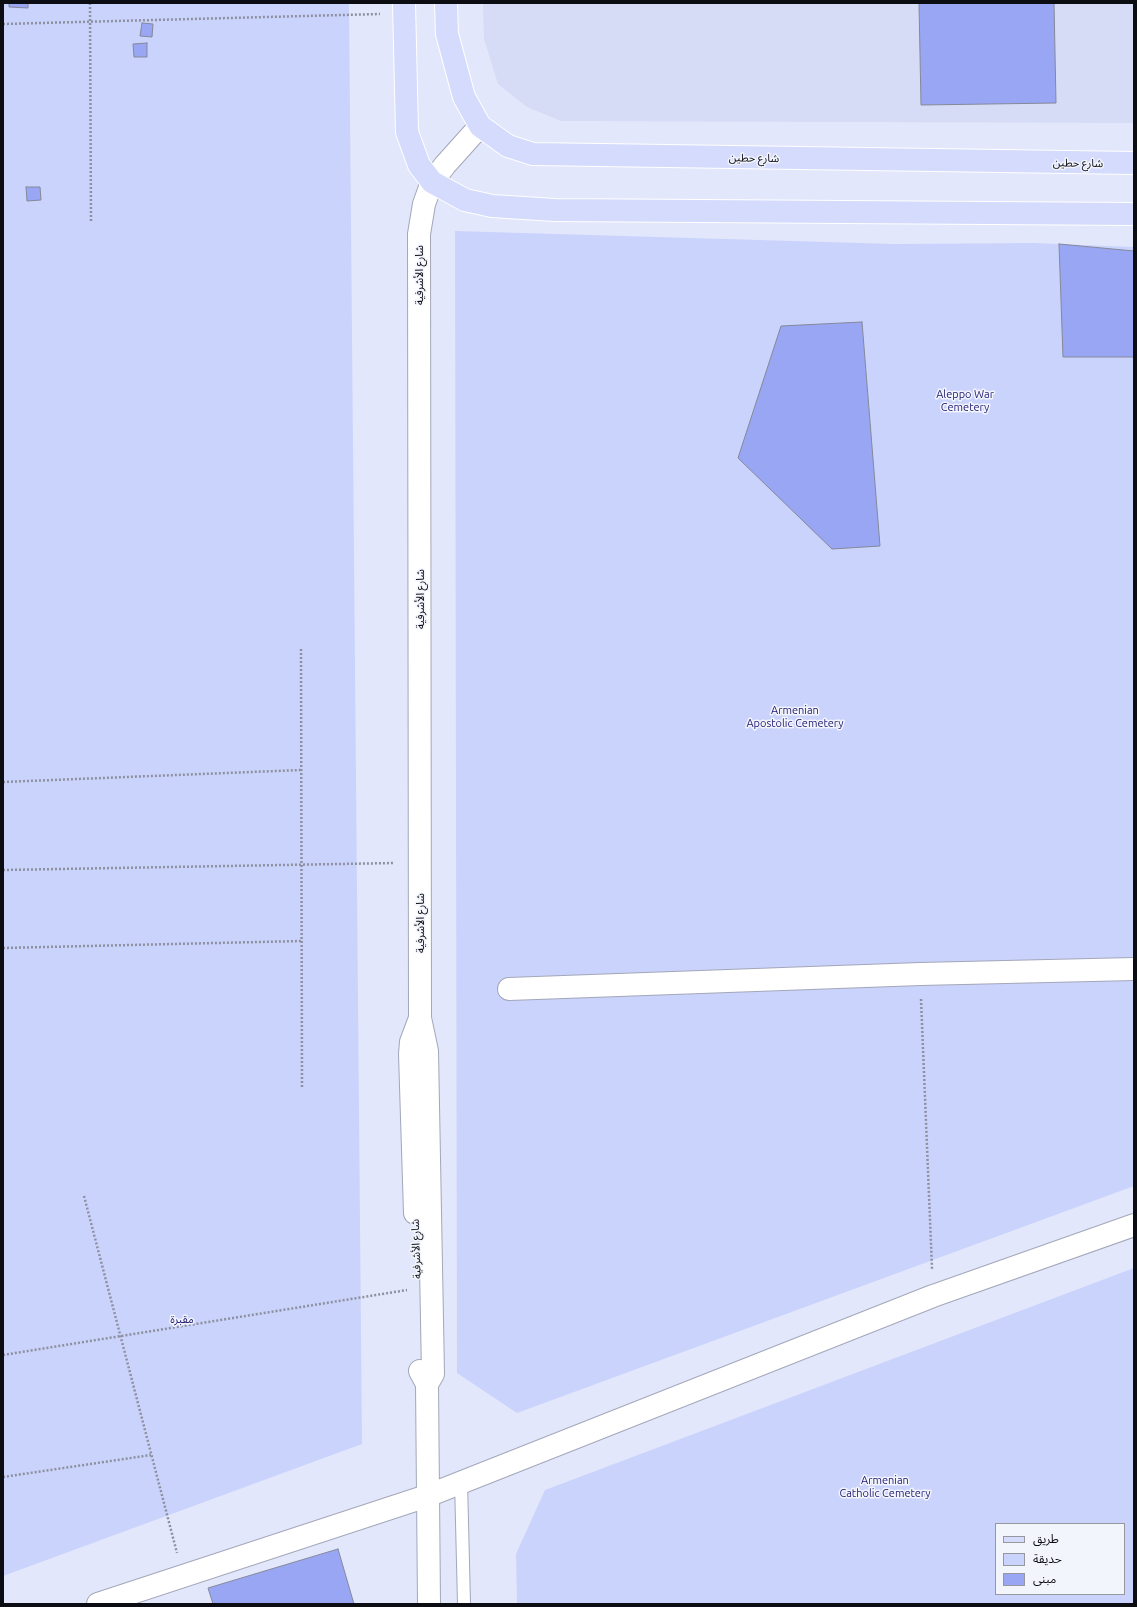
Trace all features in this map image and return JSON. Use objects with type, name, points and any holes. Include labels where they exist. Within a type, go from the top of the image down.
[{"type":"main road","name":"شارع حطين","points":[[446,3],[447,34],[464,97],[480,126],[508,146],[533,154],[1134,163]]},
{"type":"main road","points":[[404,8],[408,132],[419,165],[432,182],[465,200],[492,206],[555,210],[1134,214]]},
{"type":"street","name":"شارع الأشرفية","points":[[429,1604],[427,1384],[433,1374],[427,1051],[420,1018],[419,234],[424,204],[432,182],[480,126]]},
{"type":"street","points":[[508,988],[920,974],[1134,969]]},
{"type":"street","name":"شارع الأشرفية","points":[[420,1018],[411,1042],[410,1054],[420,1373],[427,1384]]},
{"type":"street","points":[[98,1604],[427,1496],[461,1481],[933,1296],[1134,1225]]},
{"type":"lane","points":[[461,1481],[464,1604]]},
{"type":"path","points":[[90,3],[91,222]]},
{"type":"path","points":[[3,24],[90,22],[404,8]]},
{"type":"path","points":[[301,649],[302,1090]]},
{"type":"path","points":[[3,782],[301,770]]},
{"type":"path","points":[[3,870],[420,863]]},
{"type":"path","points":[[3,948],[301,941]]},
{"type":"path","points":[[920,974],[933,1296]]},
{"type":"path","points":[[84,1196],[182,1576]]},
{"type":"path","points":[[3,1355],[418,1289]]},
{"type":"path","points":[[3,1477],[151,1455]]},
{"type":"shaded area","points":[[483,3],[1134,3],[1134,123],[561,121],[527,107],[498,84],[484,39]]},
{"type":"green space","name":"مقبرة","points":[[3,3],[349,3],[362,1444],[3,1576]]},
{"type":"green space","name":"Armenian Apostolic Cemetery","points":[[455,231],[894,244],[1034,243],[1134,247],[1134,1186],[517,1413],[457,1373]]},
{"type":"green space","name":"Armenian Catholic Cemetery","points":[[1134,1268],[1134,1604],[517,1604],[516,1554],[545,1490]]},
{"type":"building","points":[[9,3],[28,3],[28,8],[9,7]]},
{"type":"building","points":[[919,3],[1054,3],[1056,103],[921,105]]},
{"type":"building","points":[[142,23],[153,24],[152,37],[140,36]]},
{"type":"building","points":[[147,43],[147,57],[134,57],[133,44]]},
{"type":"building","points":[[26,187],[40,187],[41,200],[27,201]]},
{"type":"building","points":[[1059,244],[1134,251],[1134,357],[1063,357]]},
{"type":"building","points":[[862,322],[880,546],[832,549],[738,458],[781,326]]},
{"type":"building","points":[[338,1549],[354,1604],[213,1604],[208,1588]]},
{"type":"park label","name":"Aleppo War Cemetery","points":[[965,400]]}]
